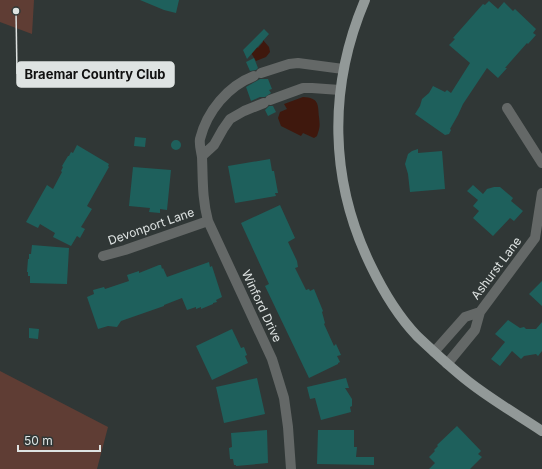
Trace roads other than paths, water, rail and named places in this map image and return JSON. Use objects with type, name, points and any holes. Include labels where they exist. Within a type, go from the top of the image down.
[{"type":"main road","points":[[365,0],[355,25],[343,69],[338,121],[339,150],[348,202],[354,227],[366,257],[390,301],[417,336],[470,383],[542,431]]},
{"type":"street","name":"Winford Drive","points":[[291,469],[284,398],[272,359],[208,221],[204,207],[200,140],[206,122],[218,103],[230,90],[243,80],[289,64],[298,63],[343,69]]},
{"type":"street","points":[[202,156],[214,145],[230,119],[244,111],[303,88],[340,90]]},
{"type":"street","points":[[506,108],[542,163]]},
{"type":"street","name":"Ashurst Lane","points":[[447,364],[475,330],[480,312],[535,238],[542,194]]},
{"type":"street","name":"Devonport Lane","points":[[103,256],[125,250],[208,221]]},
{"type":"street","name":"Ashurst Lane","points":[[434,352],[465,317],[480,312]]},
{"type":"place","name":"Braemar Country Club","points":[[16,11]]}]
